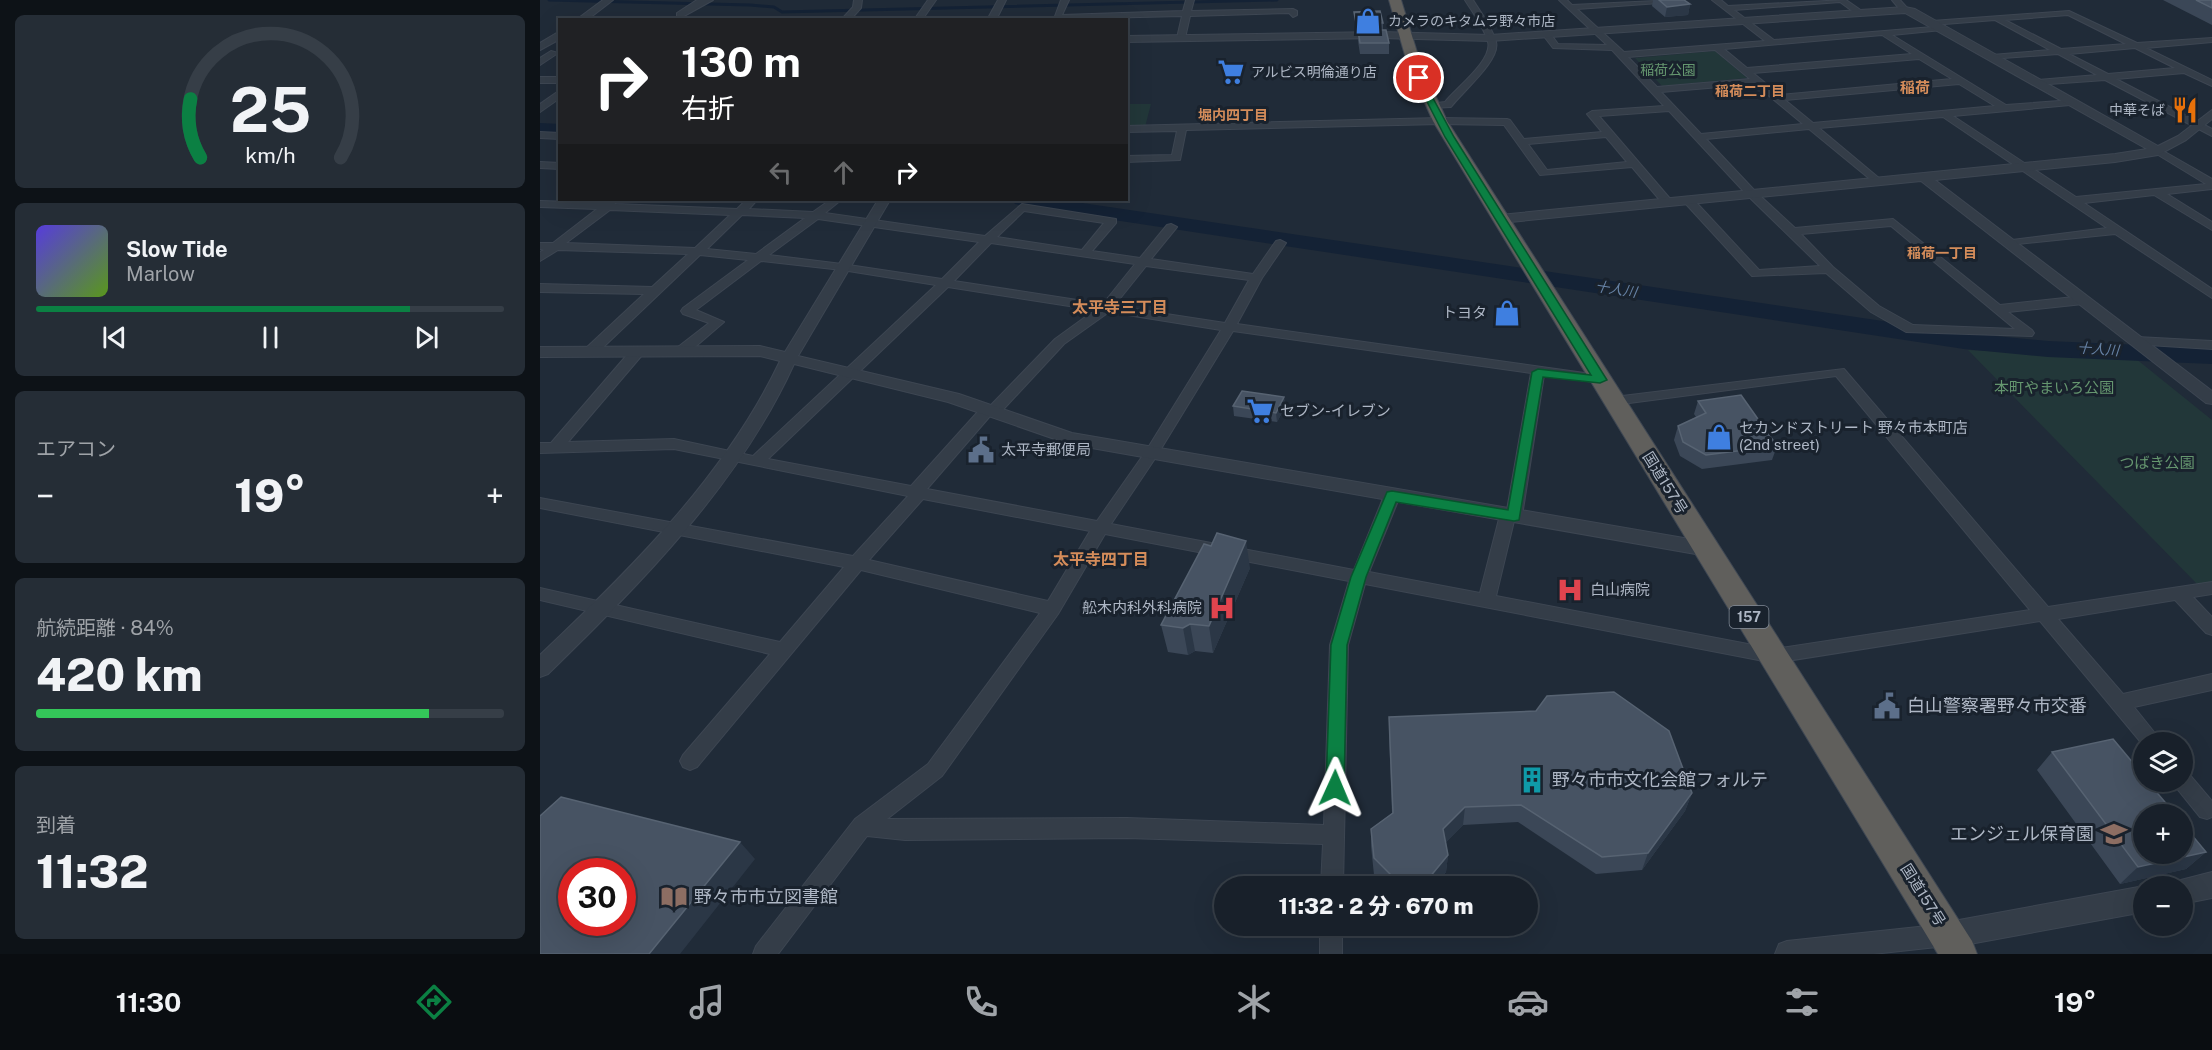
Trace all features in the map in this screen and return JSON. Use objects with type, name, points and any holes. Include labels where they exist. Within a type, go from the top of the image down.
[{"type":"highway","name":"国道157号","points":[[1395,0],[1404,36],[1419,78],[1440,121],[1954,945]]},
{"type":"street","points":[[681,18],[680,15],[698,3],[709,0]]},
{"type":"street","points":[[847,18],[856,8],[858,0]]},
{"type":"street","points":[[1432,106],[1448,105],[1491,55],[1493,46],[1490,38],[1469,0]]},
{"type":"street","points":[[1563,0],[1622,56],[1752,194],[1829,269],[1875,309],[1910,329],[2028,333],[1893,222],[1792,232]]},
{"type":"street","points":[[1571,8],[1673,0]]},
{"type":"street","points":[[1716,0],[1773,43]]},
{"type":"street","points":[[1728,8],[1840,0],[1858,11]]},
{"type":"street","points":[[1896,0],[1905,10],[2158,151],[2212,185]]},
{"type":"street","points":[[583,18],[608,1]]},
{"type":"street","points":[[1181,38],[1190,1]]},
{"type":"street","points":[[1064,3],[1057,17],[1293,13],[1293,1]]},
{"type":"street","points":[[992,18],[1000,4]]},
{"type":"street","points":[[919,18],[928,5]]},
{"type":"street","points":[[1128,39],[1404,36],[1490,38],[1858,11],[1905,10]]},
{"type":"street","points":[[1622,56],[1885,33],[1996,18],[2069,13],[2212,83]]},
{"type":"street","points":[[1996,18],[2212,133]]},
{"type":"street","points":[[1885,33],[2004,108]]},
{"type":"street","points":[[540,47],[558,35]]},
{"type":"street","points":[[1547,35],[1556,46],[1614,48]]},
{"type":"street","points":[[1992,57],[2212,40]]},
{"type":"street","points":[[1717,47],[1876,181]]},
{"type":"street","points":[[540,53],[557,53]]},
{"type":"street","points":[[540,62],[557,53]]},
{"type":"street","points":[[1746,71],[1921,56]]},
{"type":"street","points":[[2038,83],[2184,69]]},
{"type":"street","points":[[540,80],[558,80]]},
{"type":"street","points":[[1653,90],[1757,81]]},
{"type":"street","points":[[1778,98],[1961,81]]},
{"type":"street","points":[[542,107],[558,95]]},
{"type":"street","points":[[1698,137],[2070,102]]},
{"type":"street","points":[[542,107],[558,105]]},
{"type":"street","points":[[1668,203],[1592,114],[1670,108]]},
{"type":"street","points":[[1500,219],[2115,158],[2158,151],[2182,138],[2212,113]]},
{"type":"street","points":[[1946,115],[2212,294]]},
{"type":"street","points":[[1128,129],[1440,121],[1507,122],[1544,173],[1633,164]]},
{"type":"street","points":[[540,127],[558,127]]},
{"type":"street","points":[[1128,159],[1176,158],[1182,128]]},
{"type":"street","points":[[1521,142],[1607,134]]},
{"type":"street","points":[[540,135],[558,136]]},
{"type":"street","points":[[540,165],[558,166]]},
{"type":"street","points":[[1924,177],[2212,399]]},
{"type":"street","points":[[2072,201],[2212,185]]},
{"type":"street","points":[[2156,192],[2212,227]]},
{"type":"street","points":[[591,352],[751,201]]},
{"type":"street","points":[[683,350],[718,322],[687,311],[835,201]]},
{"type":"street","points":[[540,669],[603,609],[676,529],[730,458],[778,383],[789,358],[883,201]]},
{"type":"street","points":[[1689,201],[1756,274],[1829,269]]},
{"type":"street","points":[[540,258],[613,203]]},
{"type":"street","points":[[540,204],[613,203],[816,215],[1256,278]]},
{"type":"street","points":[[757,461],[853,374],[986,240],[1022,207],[1112,221],[1084,254]]},
{"type":"street","points":[[690,761],[857,563],[991,410],[1049,352],[1095,314],[1105,309],[1171,226]]},
{"type":"street","points":[[2012,243],[2116,230]]},
{"type":"street","points":[[764,954],[862,825],[935,770],[1052,609],[1101,527],[1151,454],[1229,327],[1256,278],[1280,243]]},
{"type":"street","points":[[540,246],[697,252],[842,267],[1105,309],[1538,372],[1607,390],[1839,372],[2144,732]]},
{"type":"street","points":[[540,288],[655,291]]},
{"type":"street","points":[[1997,309],[2083,300]]},
{"type":"street","points":[[2140,343],[2212,345]]},
{"type":"street","points":[[540,352],[753,350],[953,398],[1069,438],[1707,549]]},
{"type":"street","points":[[555,447],[638,351]]},
{"type":"street","points":[[1486,602],[1511,516],[1538,372]]},
{"type":"street","points":[[540,448],[674,444],[730,458],[757,461],[1774,656],[2212,588]]},
{"type":"street","points":[[1332,876],[1339,645],[1359,577],[1392,496]]},
{"type":"street","points":[[540,503],[857,563],[1052,609]]},
{"type":"street","points":[[2178,593],[2212,628]]},
{"type":"street","points":[[540,594],[785,650]]},
{"type":"street","points":[[2119,703],[2212,682]]},
{"type":"street","points":[[2192,792],[2210,812]]},
{"type":"street","points":[[862,825],[905,830],[1127,828],[1334,835]]},
{"type":"street","points":[[2193,889],[2212,885]]},
{"type":"street","points":[[1786,954],[1787,952],[1954,945],[2133,902]]},
{"type":"street","points":[[1331,936],[1331,954]]},
{"type":"green space","name":"稲荷公園","points":[[1715,51],[1747,78],[1662,86],[1635,58]]},
{"type":"green space","points":[[1128,104],[1151,104],[1145,127],[1128,127]]},
{"type":"green space","name":"つばき公園","points":[[1968,350],[2135,358],[2212,420],[2212,583],[2198,585]]},
{"type":"building","points":[[1659,0],[1684,0],[1690,4],[1667,7]]},
{"type":"building","points":[[2196,0],[2212,0],[2212,8]]},
{"type":"building","points":[[1380,11],[1383,23],[1356,23],[1354,12]]},
{"type":"building","points":[[1358,30],[1386,30],[1389,43],[1360,43]]},
{"type":"building","points":[[1242,391],[1284,397],[1276,413],[1233,406]]},
{"type":"building","name":"セカンドストリート 野々市本町店 (2nd street)","points":[[1741,395],[1777,446],[1706,455],[1683,442],[1678,426],[1706,413],[1698,401]]},
{"type":"building","points":[[1217,533],[1246,541],[1209,626],[1190,624],[1183,628],[1161,625],[1204,544],[1211,546]]},
{"type":"building","name":"野々市市文化会館フォルテ","points":[[1614,692],[1669,731],[1692,793],[1648,853],[1602,857],[1521,805],[1465,807],[1443,829],[1448,855],[1431,876],[1392,876],[1374,858],[1371,829],[1393,813],[1389,717],[1536,711],[1547,696]]},
{"type":"building","points":[[2113,739],[2133,763],[2133,792],[2156,792],[2167,804],[2133,804],[2133,860],[2052,752]]},
{"type":"building","name":"野々市市立図書館","points":[[561,797],[740,842],[649,954],[540,954],[540,816]]},
{"type":"building","points":[[2193,836],[2206,852],[2193,855]]},
{"type":"building","points":[[2136,864],[2152,864],[2138,867]]},
{"type":"waterway","points":[[549,0],[750,5],[774,7],[782,12],[1277,0]]},
{"type":"waterway","name":"十人川","points":[[540,129],[558,130]]},
{"type":"waterway","name":"十人川","points":[[1029,201],[1964,341],[2048,349],[2212,356]]},
{"type":"place","name":"カメラのキタムラ野々市店","points":[[1368,21]]},
{"type":"place","name":"アルビス明倫通り店","points":[[1231,72]]},
{"type":"place","name":"中華そば","points":[[2185,110]]},
{"type":"place","name":"トヨタ","points":[[1507,313]]},
{"type":"place","name":"セブン-イレブン","points":[[1260,411]]},
{"type":"place","name":"セカンドストリート 野々市本町店 (2nd street)","points":[[1719,437]]},
{"type":"place","name":"太平寺郵便局","points":[[981,450]]},
{"type":"place","name":"白山病院","points":[[1570,590]]},
{"type":"place","name":"舩木内科外科病院","points":[[1222,608]]},
{"type":"place","name":"白山警察署野々市交番","points":[[1887,706]]},
{"type":"place","name":"野々市市文化会館フォルテ","points":[[1532,780]]},
{"type":"place","name":"エンジェル保育園","points":[[2114,834]]},
{"type":"place","name":"野々市市立図書館","points":[[674,897]]},
{"type":"district","name":"稲荷","points":[[1915,88]]},
{"type":"district","name":"稲荷二丁目","points":[[1750,91]]},
{"type":"district","name":"堀内四丁目","points":[[1233,115]]},
{"type":"district","name":"稲荷一丁目","points":[[1942,253]]},
{"type":"district","name":"太平寺三丁目","points":[[1120,307]]},
{"type":"district","name":"太平寺四丁目","points":[[1101,559]]},
{"type":"route","points":[[1335,788],[1339,645],[1359,577],[1392,496],[1514,516],[1538,372],[1600,380],[1449,137],[1419,78]]},
{"type":"park label","name":"本町やまいろ公園","points":[[2054,388]]}]
